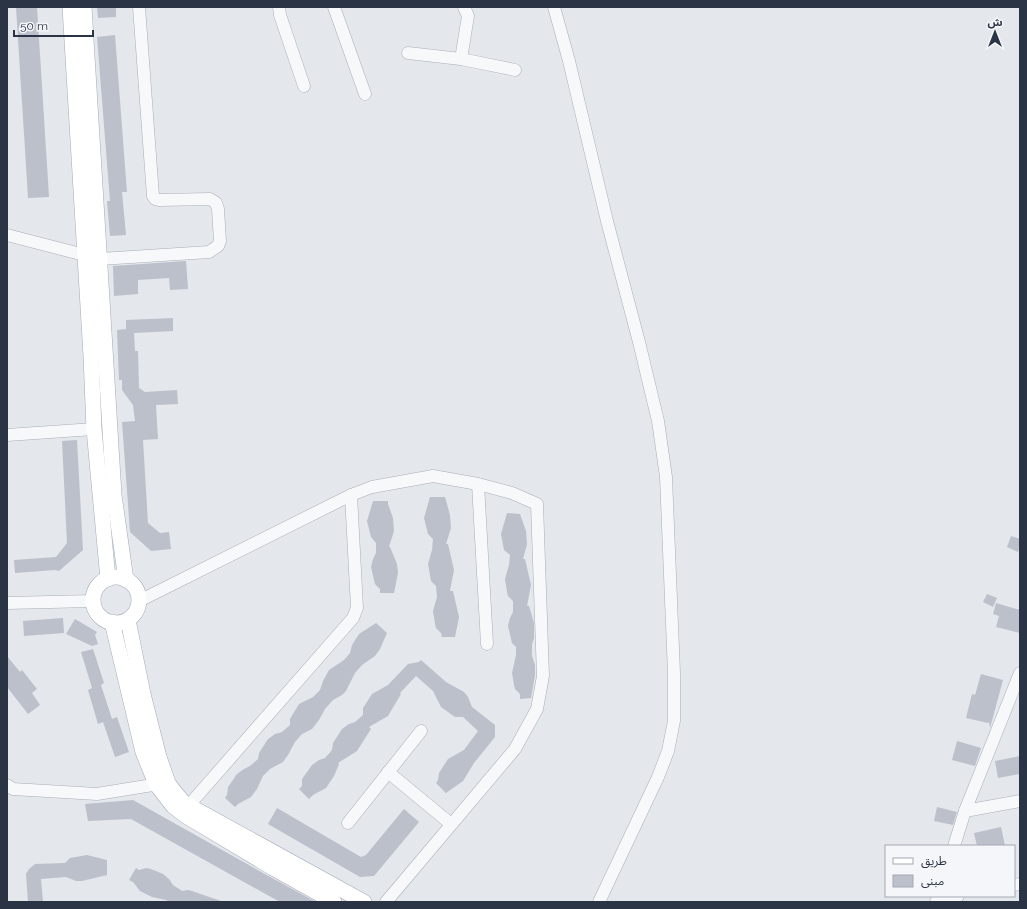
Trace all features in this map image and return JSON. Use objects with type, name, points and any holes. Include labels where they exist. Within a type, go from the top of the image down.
[{"type":"main road","points":[[70,7],[94,429],[108,579]]},
{"type":"main road","points":[[84,7],[114,495],[126,580]]},
{"type":"main road","points":[[120,578],[126,580],[136,589],[139,601],[136,612],[128,620],[122,622],[112,622],[101,617],[97,613],[94,601],[96,590],[108,579],[120,578]]},
{"type":"main road","points":[[128,620],[143,694],[159,757],[162,784]]},
{"type":"main road","points":[[112,622],[143,752],[162,784],[173,790],[184,803],[186,809],[260,860],[334,902]]},
{"type":"main road","points":[[186,809],[364,902]]},
{"type":"street","points":[[7,235],[100,259],[209,252],[218,246],[220,241],[218,209],[216,203],[210,199],[159,200],[155,199],[153,196],[139,7]]},
{"type":"street","points":[[279,7],[280,15],[304,86]]},
{"type":"street","points":[[334,7],[365,94]]},
{"type":"street","points":[[461,60],[468,16],[464,7]]},
{"type":"street","points":[[554,7],[569,60],[607,221],[640,342],[658,420],[666,477],[674,665],[674,721],[668,751],[658,777],[599,902]]},
{"type":"street","points":[[408,53],[461,60],[515,70]]},
{"type":"street","points":[[7,434],[94,429]]},
{"type":"street","points":[[139,601],[352,495],[372,487],[433,476],[478,484],[512,493],[537,504],[543,676],[537,709],[514,749],[386,902]]},
{"type":"street","points":[[478,484],[487,644]]},
{"type":"street","points":[[186,809],[353,618],[357,608],[352,495]]},
{"type":"street","points":[[7,603],[94,601]]},
{"type":"street","points":[[954,845],[965,811],[1020,673]]},
{"type":"street","points":[[348,823],[421,731]]},
{"type":"street","points":[[388,772],[451,824]]},
{"type":"street","points":[[7,784],[13,789],[97,794],[162,784]]},
{"type":"street","points":[[965,811],[1020,801]]},
{"type":"street","points":[[937,899],[951,897]]},
{"type":"building","points":[[16,7],[37,7],[49,197],[28,198]]},
{"type":"building","points":[[97,7],[116,7],[116,17],[98,18]]},
{"type":"building","points":[[115,35],[127,192],[122,192],[126,235],[110,236],[107,201],[110,201],[97,37]]},
{"type":"building","points":[[186,261],[188,289],[170,290],[169,278],[138,280],[138,294],[114,296],[113,266]]},
{"type":"building","points":[[173,318],[173,331],[134,333],[135,351],[138,351],[139,388],[145,392],[177,390],[178,404],[156,405],[158,439],[143,440],[148,523],[160,533],[169,532],[171,549],[151,551],[130,532],[122,422],[135,421],[133,405],[122,390],[122,380],[119,380],[117,330],[126,329],[126,320]]},
{"type":"building","points":[[77,440],[83,550],[59,571],[15,573],[14,560],[56,557],[67,543],[62,441]]},
{"type":"building","points":[[430,497],[445,497],[450,515],[451,528],[446,544],[448,544],[454,570],[450,591],[453,591],[459,617],[455,637],[442,637],[435,624],[433,611],[437,597],[436,586],[431,581],[428,564],[433,539],[428,534],[424,518]]},
{"type":"building","points":[[373,501],[388,501],[393,518],[394,531],[389,547],[397,564],[398,573],[394,593],[380,593],[380,589],[375,584],[371,567],[376,553],[376,543],[371,537],[367,521]]},
{"type":"building","points":[[507,513],[520,514],[526,531],[527,544],[523,559],[525,559],[531,585],[527,606],[529,606],[534,623],[532,656],[535,665],[535,675],[531,698],[520,699],[520,694],[515,689],[512,673],[516,655],[516,647],[512,643],[508,626],[513,612],[513,601],[508,596],[505,579],[510,555],[504,550],[501,534]]},
{"type":"building","points":[[1011,536],[1020,539],[1018,552],[1007,547]]},
{"type":"building","points":[[987,594],[997,598],[993,607],[983,602]]},
{"type":"building","points":[[996,603],[1020,610],[1020,633],[996,627],[999,616],[993,614]]},
{"type":"building","points":[[63,618],[64,633],[24,636],[23,621]]},
{"type":"building","points":[[75,619],[97,632],[95,635],[98,644],[92,646],[66,634]]},
{"type":"building","points":[[376,623],[387,633],[375,656],[362,665],[355,673],[346,691],[333,700],[325,709],[312,729],[302,734],[295,742],[283,762],[270,769],[263,776],[257,789],[251,797],[235,807],[225,798],[228,787],[237,774],[258,759],[259,753],[268,739],[275,734],[282,732],[290,725],[290,719],[299,704],[313,697],[320,690],[329,670],[344,660],[350,653],[352,645],[359,634]]},
{"type":"building","points":[[93,649],[104,683],[101,685],[112,719],[117,717],[129,752],[115,757],[103,722],[98,724],[88,690],[92,688],[81,652]]},
{"type":"building","points":[[7,656],[20,672],[22,670],[37,689],[32,693],[40,705],[28,714],[7,687]]},
{"type":"building","points":[[421,660],[446,682],[464,692],[472,707],[495,725],[495,737],[474,763],[463,781],[446,793],[436,783],[439,773],[448,759],[464,750],[478,731],[463,717],[455,717],[441,707],[433,691],[416,676],[400,693],[401,694],[388,716],[369,727],[371,729],[357,751],[338,763],[339,764],[334,776],[326,788],[309,799],[299,789],[302,786],[302,779],[312,765],[325,758],[332,750],[333,743],[342,729],[355,722],[363,715],[363,708],[372,694],[388,685],[408,664],[419,662]]},
{"type":"building","points":[[981,674],[1003,680],[990,728],[989,722],[966,718],[972,694],[975,695]]},
{"type":"building","points":[[957,741],[981,748],[975,766],[952,760]]},
{"type":"building","points":[[1020,756],[1020,774],[998,778],[995,761]]},
{"type":"building","points":[[133,800],[316,902],[280,902],[131,819],[88,821],[85,804]]},
{"type":"building","points":[[937,807],[957,812],[953,825],[934,821]]},
{"type":"building","points":[[277,808],[361,857],[366,855],[404,809],[419,822],[374,876],[360,877],[268,824]]},
{"type":"building","points":[[1001,827],[1005,845],[977,845],[974,833]]},
{"type":"building","points":[[87,855],[107,860],[107,875],[82,881],[76,881],[66,877],[41,879],[43,902],[28,902],[26,874],[35,864],[65,863],[70,858]]},
{"type":"building","points":[[136,868],[139,870],[146,868],[151,869],[163,874],[173,885],[182,891],[192,891],[221,902],[170,902],[152,897],[140,891],[133,882],[129,880]]}]
